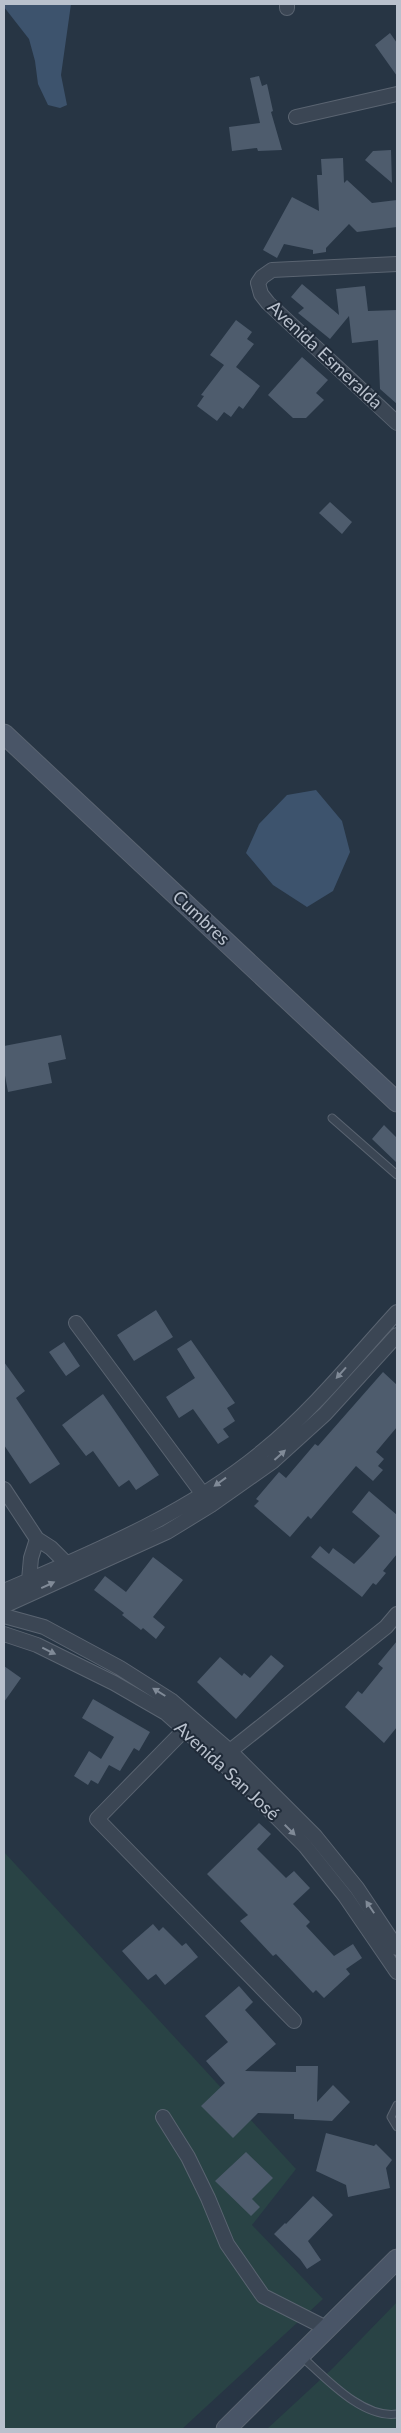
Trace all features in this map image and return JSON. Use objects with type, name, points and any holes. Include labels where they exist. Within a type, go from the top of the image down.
[{"type":"street","points":[[296,117],[397,94]]},
{"type":"street","name":"Avenida Esmeralda","points":[[397,264],[272,270],[262,277],[258,283],[261,294],[268,303],[397,423]]},
{"type":"street","name":"Cumbres","points":[[4,734],[397,1102]]},
{"type":"street","points":[[4,1606],[167,1532],[207,1500],[315,1403],[397,1312]]},
{"type":"street","points":[[76,1323],[207,1500]]},
{"type":"street","points":[[4,1591],[207,1500],[272,1462],[325,1414],[397,1335]]},
{"type":"street","points":[[361,1351],[373,1362]]},
{"type":"street","points":[[4,1489],[37,1539],[51,1548],[66,1563]]},
{"type":"street","points":[[29,1580],[31,1558],[37,1539]]},
{"type":"street","points":[[230,1750],[386,1627],[397,1614]]},
{"type":"street","name":"Avenida San José","points":[[4,1616],[44,1627],[120,1668],[172,1701],[222,1762],[305,1846],[346,1896],[397,1972]]},
{"type":"street","name":"Avenida San José","points":[[4,1634],[37,1645],[114,1683],[190,1725],[230,1750],[315,1836],[357,1888],[397,1948]]},
{"type":"street","points":[[190,1725],[97,1820],[294,2021]]},
{"type":"street","points":[[162,2117],[188,2157],[227,2244],[264,2296],[328,2329]]},
{"type":"street","points":[[226,2429],[397,2259]]},
{"type":"lane","points":[[332,1118],[397,1174]]},
{"type":"lane","points":[[397,2105],[391,2117],[397,2127]]},
{"type":"lane","points":[[301,2356],[349,2399],[387,2416],[397,2414]]},
{"type":"green space","points":[[4,1852],[296,2169],[252,2225],[323,2299],[182,2429],[4,2429]]},
{"type":"green space","points":[[397,2302],[397,2429],[267,2429],[333,2368]]},
{"type":"water","points":[[4,4],[71,4],[61,75],[67,105],[60,108],[48,105],[38,84],[35,61],[29,39],[4,7]]},
{"type":"water","points":[[316,790],[342,821],[350,852],[333,891],[307,907],[273,885],[246,853],[259,824],[287,795]]},
{"type":"building","points":[[390,33],[397,43],[397,76],[375,45]]},
{"type":"building","points":[[259,76],[262,86],[267,84],[273,111],[271,112],[282,150],[258,151],[257,148],[232,151],[229,127],[260,123],[250,78]]},
{"type":"building","points":[[391,150],[392,183],[365,160],[373,151]]},
{"type":"building","points":[[343,158],[344,183],[347,180],[372,203],[397,200],[397,227],[357,232],[349,224],[326,248],[326,252],[313,254],[313,250],[284,244],[277,258],[263,250],[292,197],[319,211],[317,175],[322,175],[321,159]]},
{"type":"building","points":[[302,284],[339,315],[336,289],[365,286],[368,311],[397,310],[397,404],[380,389],[378,340],[352,343],[349,316],[330,339],[298,313],[304,308],[291,297]]},
{"type":"building","points":[[236,320],[252,332],[247,339],[254,344],[236,367],[260,386],[243,409],[239,406],[231,417],[224,412],[217,421],[197,406],[204,396],[201,395],[224,365],[210,355]]},
{"type":"building","points":[[302,357],[328,380],[316,393],[324,400],[306,418],[293,418],[268,395]]},
{"type":"building","points":[[330,502],[352,522],[342,534],[319,513]]},
{"type":"building","points":[[61,1035],[66,1059],[48,1063],[52,1083],[8,1092],[4,1070],[4,1046]]},
{"type":"building","points":[[384,1125],[397,1138],[397,1163],[372,1139]]},
{"type":"building","points":[[156,1310],[173,1337],[134,1361],[117,1335]]},
{"type":"building","points":[[191,1340],[235,1403],[227,1408],[235,1421],[223,1429],[229,1437],[218,1444],[193,1409],[179,1418],[166,1397],[195,1378],[177,1349]]},
{"type":"building","points":[[64,1342],[80,1366],[66,1376],[49,1352]]},
{"type":"building","points":[[4,1362],[25,1391],[16,1398],[60,1464],[30,1484],[4,1445]]},
{"type":"building","points":[[383,1372],[397,1385],[397,1427],[376,1452],[384,1459],[378,1466],[383,1470],[373,1481],[356,1466],[311,1519],[308,1516],[290,1537],[254,1506],[259,1501],[256,1499],[279,1472],[286,1478],[315,1444],[318,1446]]},
{"type":"building","points":[[103,1394],[159,1475],[136,1490],[129,1480],[119,1487],[93,1451],[86,1456],[62,1425]]},
{"type":"building","points":[[369,1491],[397,1515],[397,1554],[383,1571],[386,1573],[376,1585],[373,1583],[362,1597],[311,1557],[320,1546],[329,1554],[333,1548],[354,1564],[380,1536],[352,1512]]},
{"type":"building","points":[[153,1557],[183,1580],[153,1617],[165,1627],[156,1639],[122,1615],[124,1613],[94,1590],[105,1576],[126,1592]]},
{"type":"building","points":[[397,1641],[397,1727],[384,1743],[345,1707],[358,1691],[362,1694],[383,1668],[378,1664]]},
{"type":"building","points":[[271,1655],[284,1666],[236,1719],[197,1682],[220,1657],[242,1676],[244,1673],[250,1678]]},
{"type":"building","points":[[4,1666],[21,1678],[4,1702]]},
{"type":"building","points":[[93,1699],[150,1732],[139,1751],[134,1748],[120,1771],[109,1765],[98,1784],[91,1780],[88,1785],[74,1776],[89,1751],[101,1759],[114,1737],[82,1718]]},
{"type":"building","points":[[259,1823],[271,1834],[257,1849],[286,1878],[294,1871],[310,1888],[293,1904],[310,1922],[306,1926],[334,1956],[353,1944],[362,1958],[346,1969],[350,1974],[324,1998],[316,1990],[313,1993],[276,1954],[273,1956],[240,1921],[248,1915],[207,1874]]},
{"type":"building","points":[[153,1924],[159,1931],[163,1927],[182,1946],[186,1943],[198,1957],[165,1985],[156,1974],[148,1980],[122,1951]]},
{"type":"building","points":[[239,1986],[253,2002],[245,2010],[276,2044],[245,2071],[296,2072],[296,2066],[318,2066],[317,2102],[333,2085],[350,2102],[332,2121],[294,2119],[294,2114],[258,2113],[233,2138],[201,2106],[225,2083],[206,2061],[228,2042],[205,2016]]},
{"type":"building","points":[[326,2133],[374,2146],[376,2144],[392,2160],[386,2168],[390,2188],[348,2197],[346,2185],[316,2171]]},
{"type":"building","points":[[246,2152],[273,2178],[252,2199],[260,2207],[251,2216],[215,2181]]},
{"type":"building","points":[[313,2196],[333,2215],[308,2241],[321,2260],[307,2269],[300,2259],[274,2234]]}]
